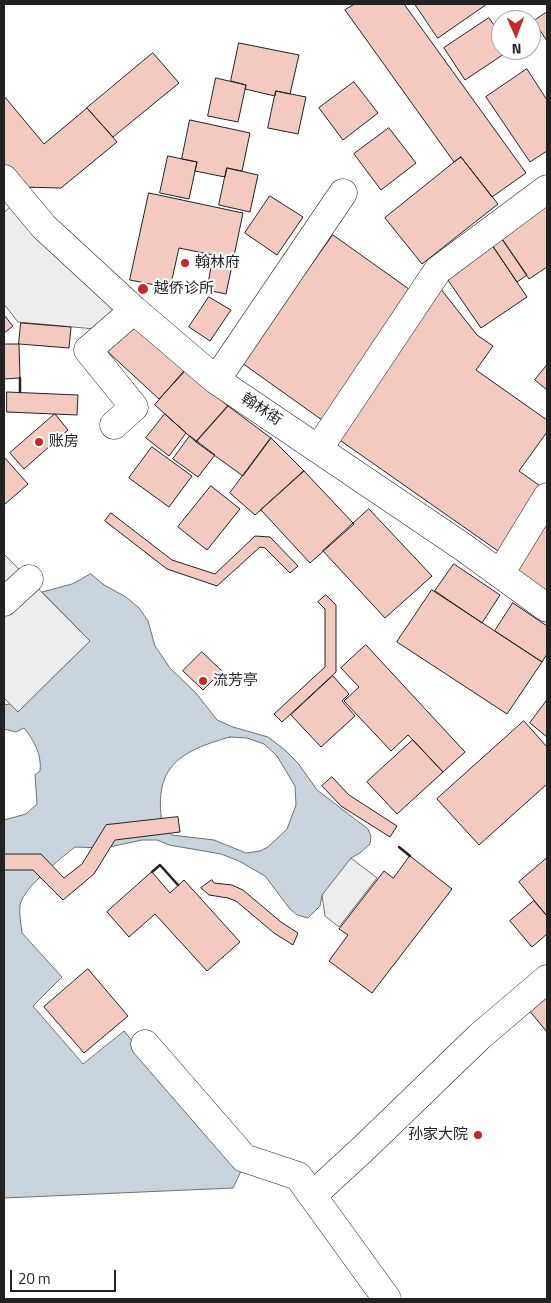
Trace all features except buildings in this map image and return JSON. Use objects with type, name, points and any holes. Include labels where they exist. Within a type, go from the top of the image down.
[{"type":"street","name":"翰林街","points":[[4,179],[44,227],[134,310],[216,380],[319,448],[547,608]]},
{"type":"street","points":[[319,448],[438,270],[547,189]]},
{"type":"street","points":[[216,380],[343,193]]},
{"type":"street","points":[[114,425],[134,407],[88,350],[134,310]]},
{"type":"street","points":[[500,574],[547,498]]},
{"type":"street","points":[[4,602],[29,579]]},
{"type":"street","points":[[313,1195],[480,1036],[547,979]]},
{"type":"street","points":[[145,1044],[244,1158],[298,1176],[387,1299]]},
{"type":"shaded area","points":[[16,202],[123,310],[95,329],[18,322],[4,304],[4,213]]},
{"type":"shaded area","points":[[4,554],[90,641],[18,712],[4,698]]},
{"type":"shaded area","points":[[91,574],[104,585],[126,597],[139,608],[148,621],[155,646],[170,668],[196,693],[217,720],[233,727],[268,737],[298,763],[317,790],[368,829],[371,836],[370,844],[351,858],[322,895],[320,906],[308,918],[297,915],[290,909],[265,876],[239,861],[221,854],[169,845],[157,840],[142,840],[105,848],[75,847],[35,882],[20,905],[22,933],[62,977],[33,1006],[83,1064],[124,1031],[241,1171],[233,1188],[4,1198],[4,820],[26,814],[37,804],[35,775],[40,771],[40,759],[31,738],[24,728],[16,732],[4,729],[4,705],[10,704],[18,712],[90,641],[42,592],[72,584]],"holes":[[[230,737],[247,738],[264,744],[277,756],[295,786],[296,805],[287,829],[268,847],[260,851],[246,853],[214,840],[172,835],[163,829],[161,791],[165,777],[172,766],[195,749],[211,743]]]},
{"type":"shaded area","points":[[351,858],[377,878],[339,927],[325,916],[322,895]]},
{"type":"wall","points":[[20,378],[20,392]]},
{"type":"wall","points":[[399,847],[410,856]]},
{"type":"wall","points":[[152,872],[160,865],[178,885]]},
{"type":"place","name":"翰林府","points":[[185,263]]},
{"type":"place","name":"越侨诊所","points":[[143,289]]},
{"type":"place","name":"账房","points":[[39,442]]},
{"type":"place","name":"流芳亭","points":[[203,681]]},
{"type":"place","name":"孙家大院","points":[[478,1135]]}]
